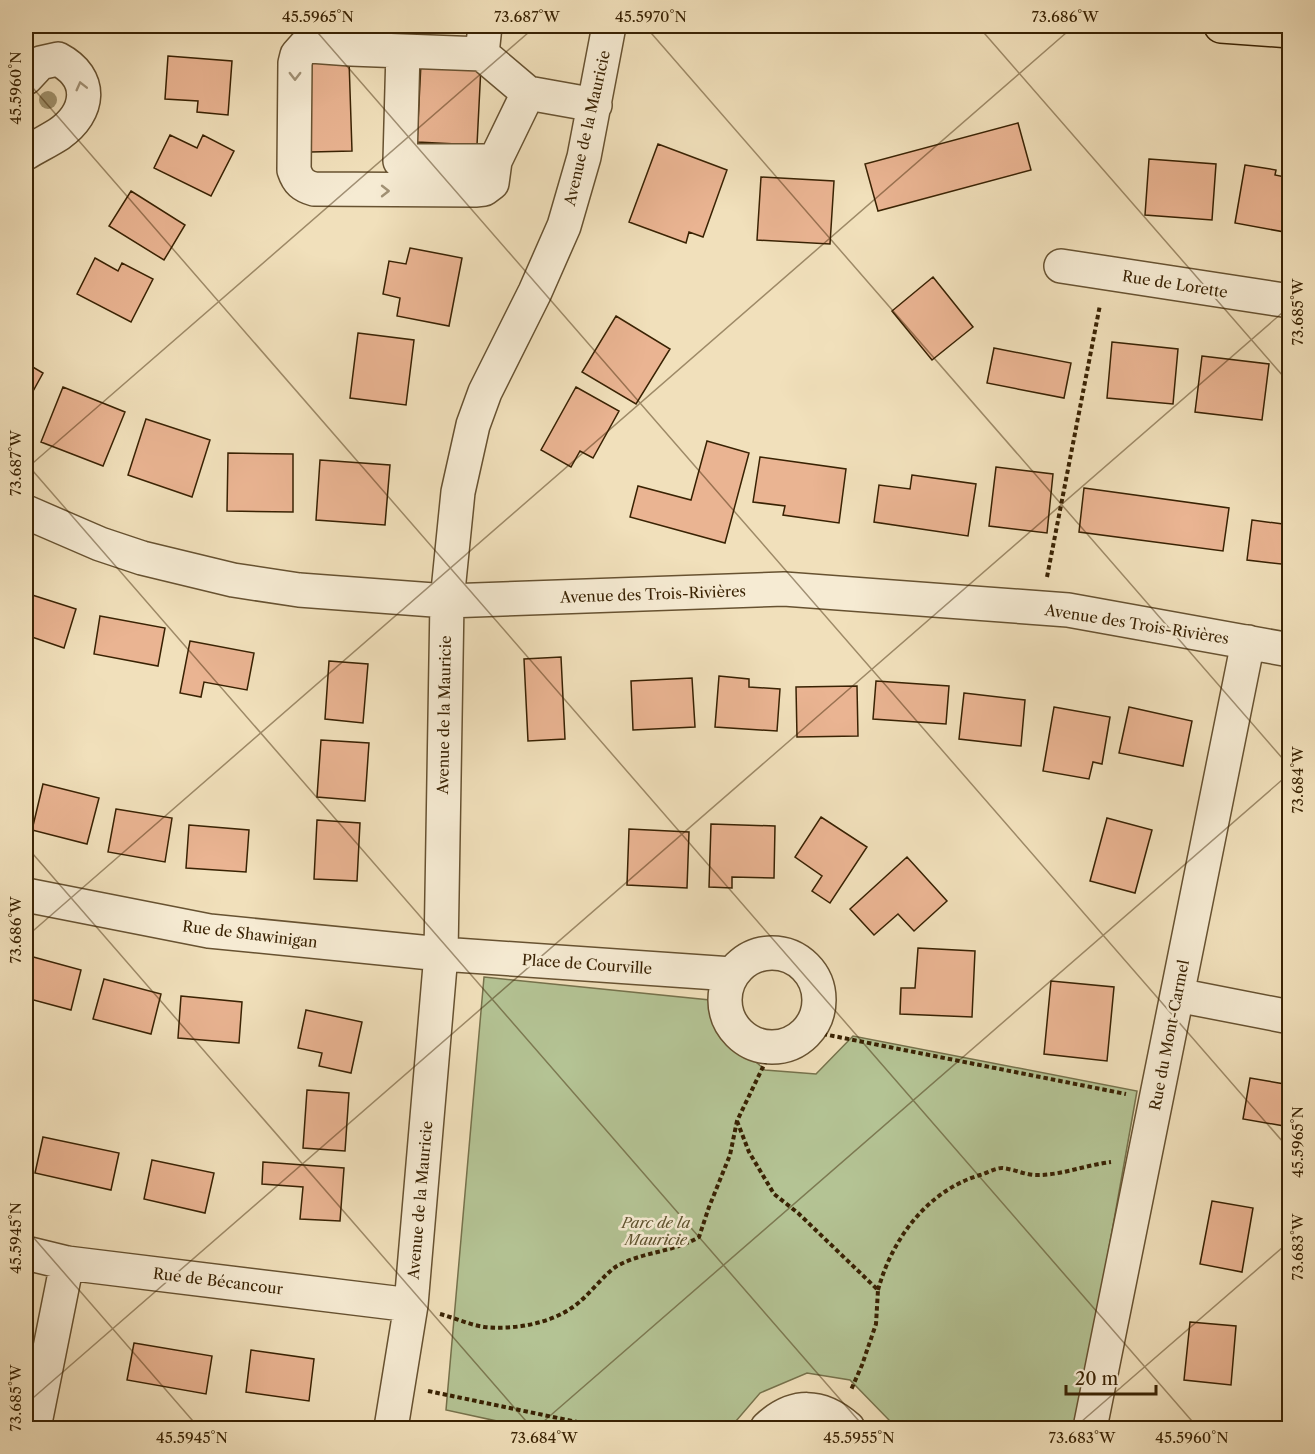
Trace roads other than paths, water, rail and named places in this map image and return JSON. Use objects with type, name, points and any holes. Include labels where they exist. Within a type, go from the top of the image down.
[{"type":"main road","points":[[1221,26],[1290,31]]},
{"type":"street","name":"Avenue de la Mauricie","points":[[390,1428],[411,1305],[441,954],[447,601],[458,492],[473,425],[493,376],[535,292],[564,226],[584,157],[609,26]]},
{"type":"street","points":[[528,93],[495,161],[492,183],[484,189],[314,189],[305,187],[299,182],[294,170],[295,63],[297,55],[304,46],[352,37],[403,51],[483,40],[528,93],[595,105]]},
{"type":"street","points":[[403,51],[400,161],[495,161]]},
{"type":"street","points":[[26,78],[40,63],[58,59],[76,70],[84,88],[82,107],[68,126],[26,153]]},
{"type":"street","name":"Rue de Lorette","points":[[1061,266],[1290,301]]},
{"type":"street","name":"Avenue des Trois-Rivières","points":[[26,512],[100,544],[142,558],[233,580],[309,591],[447,601],[784,589],[1068,610],[1290,650]]},
{"type":"street","name":"Rue du Mont-Carmel","points":[[1090,1428],[1248,642]]},
{"type":"street","name":"Rue de Shawinigan","points":[[26,895],[208,932],[441,954]]},
{"type":"street","name":"Place de Courville","points":[[441,954],[732,974]]},
{"type":"street","points":[[764,954],[787,955],[800,962],[818,988],[819,1003],[816,1018],[808,1031],[792,1043],[772,1048],[758,1046],[745,1039],[734,1029],[727,1016],[724,1002],[726,988],[732,974],[742,963],[764,954]]},
{"type":"street","points":[[1177,995],[1290,1017]]},
{"type":"street","name":"Rue de Bécancour","points":[[26,1253],[68,1263],[411,1305]]},
{"type":"street","points":[[34,1428],[68,1263]]},
{"type":"street","points":[[767,1428],[777,1419],[791,1412],[807,1409],[823,1412],[843,1424]]},
{"type":"park label","name":"Parc de la Mauricie","points":[[656,1230]]}]
